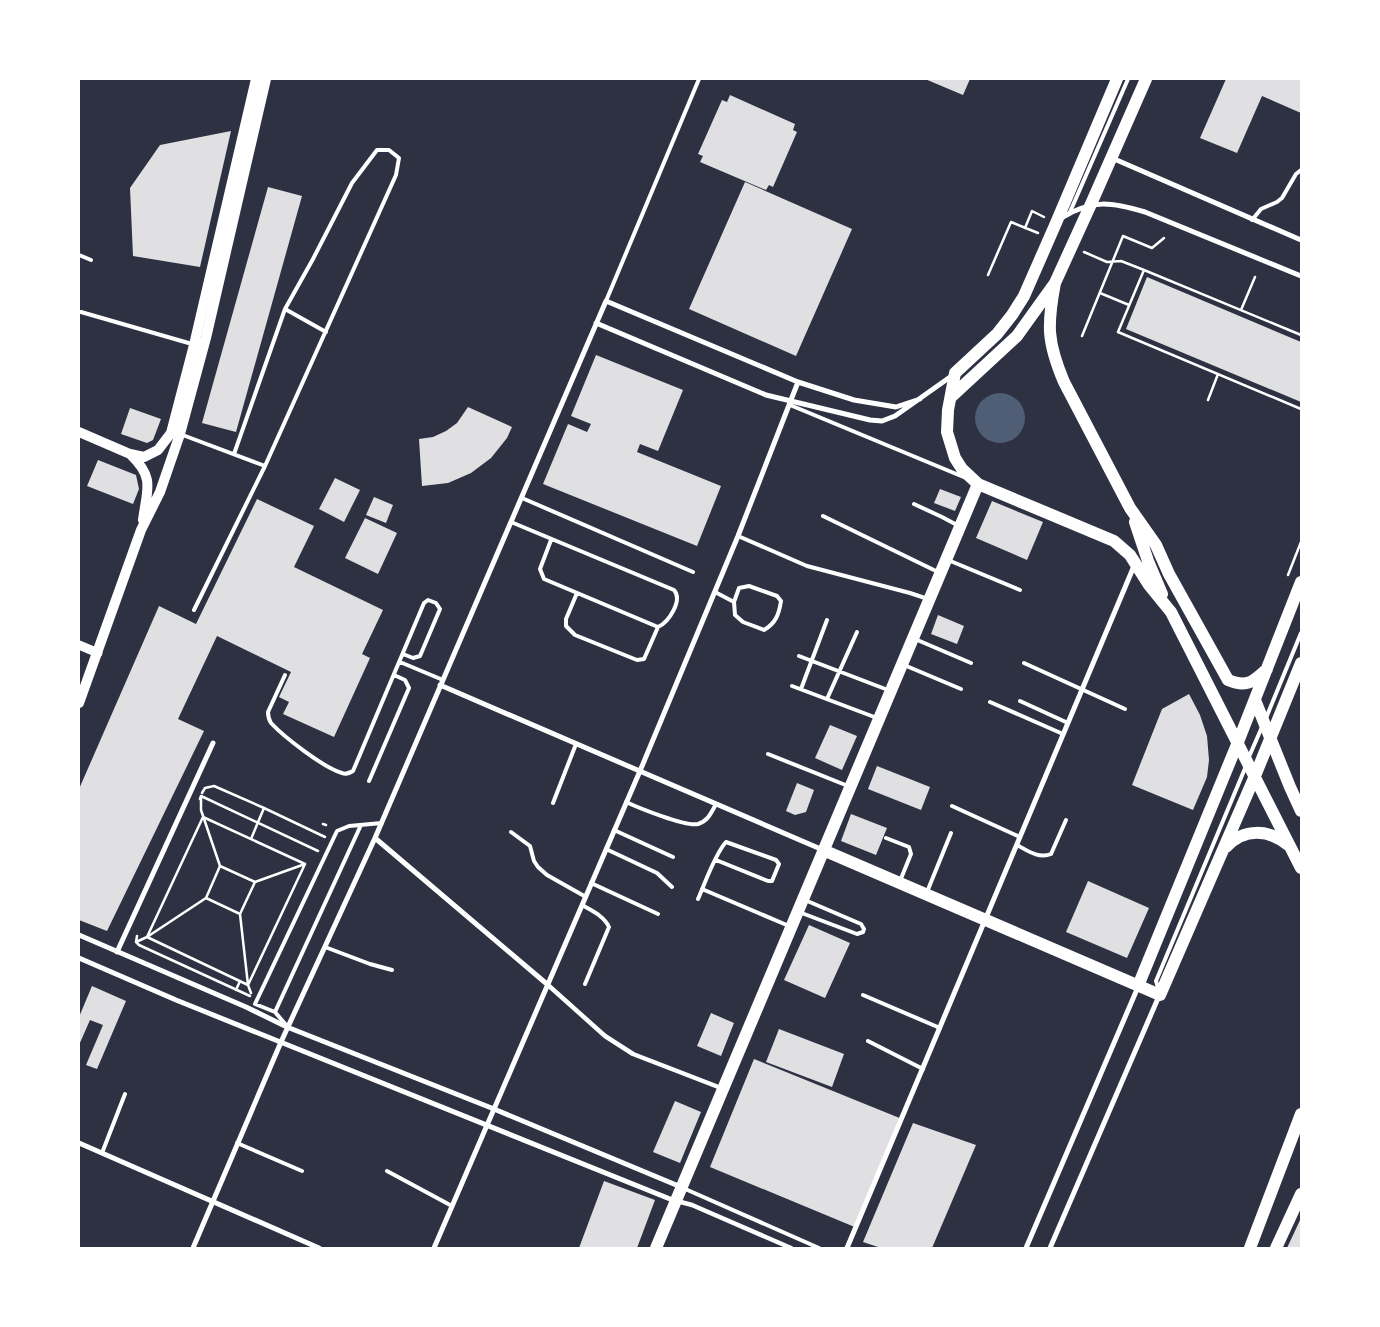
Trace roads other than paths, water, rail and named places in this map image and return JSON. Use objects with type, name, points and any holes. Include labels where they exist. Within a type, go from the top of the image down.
[{"type":"main road","points":[[79,432],[141,457],[148,456],[158,450],[168,438],[173,428],[194,345],[256,79]]},
{"type":"main road","points":[[79,704],[141,530],[160,492],[180,434],[206,338],[266,79]]},
{"type":"main road","points":[[1117,79],[1024,296],[997,334],[955,373],[947,423],[949,442],[955,458],[962,469],[978,484],[1114,541],[1130,555],[1149,585],[1171,612]]},
{"type":"main road","points":[[950,397],[1017,336],[1054,283],[1092,204],[1146,79]]},
{"type":"main road","points":[[1054,283],[1048,326],[1056,363],[1064,382],[1130,508],[1156,545],[1228,680],[1238,684],[1249,683],[1256,680],[1267,669]]},
{"type":"main road","points":[[130,454],[141,465],[147,477],[141,530]]},
{"type":"main road","points":[[656,1248],[978,484]]},
{"type":"main road","points":[[1130,508],[1148,561],[1171,612],[1301,868]]},
{"type":"main road","points":[[1138,986],[1301,582]]},
{"type":"main road","points":[[823,850],[1160,995],[1255,776],[1301,663]]},
{"type":"main road","points":[[1255,700],[1301,811]]},
{"type":"main road","points":[[1222,850],[1232,840],[1250,833],[1270,834],[1280,838],[1288,845]]},
{"type":"main road","points":[[1250,1248],[1301,1114]]},
{"type":"main road","points":[[1276,1248],[1301,1194]]},
{"type":"street","points":[[1112,158],[1301,240]]},
{"type":"street","points":[[1058,220],[1092,204],[1121,205],[1146,212],[1301,276]]},
{"type":"street","points":[[192,1248],[287,1027],[382,823],[606,301],[798,382],[854,400],[896,406],[920,399]]},
{"type":"street","points":[[596,323],[791,403],[882,421],[895,416],[955,373]]},
{"type":"street","points":[[434,1248],[640,771],[738,536],[798,382]]},
{"type":"street","points":[[847,1248],[1136,563]]},
{"type":"street","points":[[79,645],[98,653]]},
{"type":"street","points":[[442,682],[576,744],[823,850]]},
{"type":"street","points":[[116,952],[213,743]]},
{"type":"street","points":[[375,838],[605,1036],[633,1054],[723,1089]]},
{"type":"street","points":[[79,936],[246,1007],[287,1027],[494,1109],[681,1187]]},
{"type":"street","points":[[79,958],[176,1000],[487,1126],[676,1201],[692,1205],[791,1248]]},
{"type":"street","points":[[1026,1248],[1138,986]]},
{"type":"street","points":[[1050,1248],[1160,995]]},
{"type":"street","points":[[79,1143],[319,1248]]},
{"type":"lane","points":[[606,301],[699,79]]},
{"type":"lane","points":[[1070,213],[1128,79]]},
{"type":"lane","points":[[194,610],[265,466],[396,175],[399,158],[389,150],[377,150],[352,183],[285,309],[234,454]]},
{"type":"lane","points":[[1252,220],[1261,209],[1278,202],[1282,198],[1296,174],[1301,170]]},
{"type":"lane","points":[[79,255],[91,260]]},
{"type":"lane","points":[[285,309],[326,332]]},
{"type":"lane","points":[[81,312],[194,345]]},
{"type":"lane","points":[[791,403],[978,484]]},
{"type":"lane","points":[[180,434],[265,466]]},
{"type":"lane","points":[[522,498],[693,572]]},
{"type":"lane","points":[[914,504],[942,516],[959,527]]},
{"type":"lane","points":[[824,516],[940,573]]},
{"type":"lane","points":[[511,522],[674,590],[678,598],[672,612],[664,624],[658,628],[644,659],[637,660],[574,635],[566,626],[566,619],[577,593]]},
{"type":"lane","points":[[738,536],[807,566],[910,592],[929,599]]},
{"type":"lane","points":[[551,540],[540,569],[544,579],[658,628]]},
{"type":"lane","points":[[946,559],[1020,590]]},
{"type":"lane","points":[[749,586],[777,596],[781,601],[778,614],[772,626],[764,630],[743,622],[735,615],[734,602],[739,588],[749,586]]},
{"type":"lane","points":[[715,592],[734,602]]},
{"type":"lane","points":[[285,675],[268,712],[270,722],[295,744],[343,774],[353,771],[424,603],[428,600],[436,603],[440,609],[420,656],[413,658],[403,654]]},
{"type":"lane","points":[[801,689],[827,620]]},
{"type":"lane","points":[[828,699],[857,632]]},
{"type":"lane","points":[[1160,995],[1156,981],[1301,633]]},
{"type":"lane","points":[[913,638],[971,663]]},
{"type":"lane","points":[[798,656],[890,691]]},
{"type":"lane","points":[[400,662],[442,682]]},
{"type":"lane","points":[[1024,663],[1125,709]]},
{"type":"lane","points":[[902,664],[961,689]]},
{"type":"lane","points":[[369,781],[410,688],[405,680],[394,675]]},
{"type":"lane","points":[[792,686],[879,719]]},
{"type":"lane","points":[[1020,701],[1068,723]]},
{"type":"lane","points":[[990,702],[1063,734]]},
{"type":"lane","points":[[553,803],[576,744]]},
{"type":"lane","points":[[768,754],[850,787]]},
{"type":"lane","points":[[626,802],[681,822],[696,824],[703,822],[709,817],[716,804]]},
{"type":"lane","points":[[952,806],[1020,837]]},
{"type":"lane","points":[[1017,845],[1040,856],[1045,857],[1051,854],[1066,820]]},
{"type":"lane","points":[[287,1027],[275,1012],[255,1004],[337,831],[349,826],[382,823]]},
{"type":"lane","points":[[275,1012],[361,825]]},
{"type":"lane","points":[[614,830],[673,857]]},
{"type":"lane","points":[[511,832],[530,846],[534,861],[547,876],[586,897]]},
{"type":"lane","points":[[926,894],[951,833]]},
{"type":"lane","points":[[886,838],[909,847],[911,854],[899,883]]},
{"type":"lane","points":[[698,899],[722,846],[726,842],[776,860],[779,864],[774,878],[768,882],[716,860]]},
{"type":"lane","points":[[606,848],[657,874],[672,887]]},
{"type":"lane","points":[[591,883],[658,914]]},
{"type":"lane","points":[[702,889],[791,927]]},
{"type":"lane","points":[[582,905],[602,917],[609,926],[585,984]]},
{"type":"lane","points":[[800,905],[861,924],[864,929],[863,932],[857,934],[800,905]]},
{"type":"lane","points":[[325,947],[392,970]]},
{"type":"lane","points":[[863,995],[940,1028]]},
{"type":"lane","points":[[868,1041],[923,1069]]},
{"type":"lane","points":[[102,1153],[125,1094]]},
{"type":"lane","points":[[237,1143],[302,1171]]},
{"type":"lane","points":[[387,1171],[452,1206]]},
{"type":"lane","points":[[681,1187],[819,1248]]},
{"type":"water","points":[[995,393],[1005,393],[1018,400],[1025,413],[1025,423],[1018,436],[1005,443],[995,443],[986,439],[979,432],[975,423],[975,413],[979,404],[986,397]]}]
